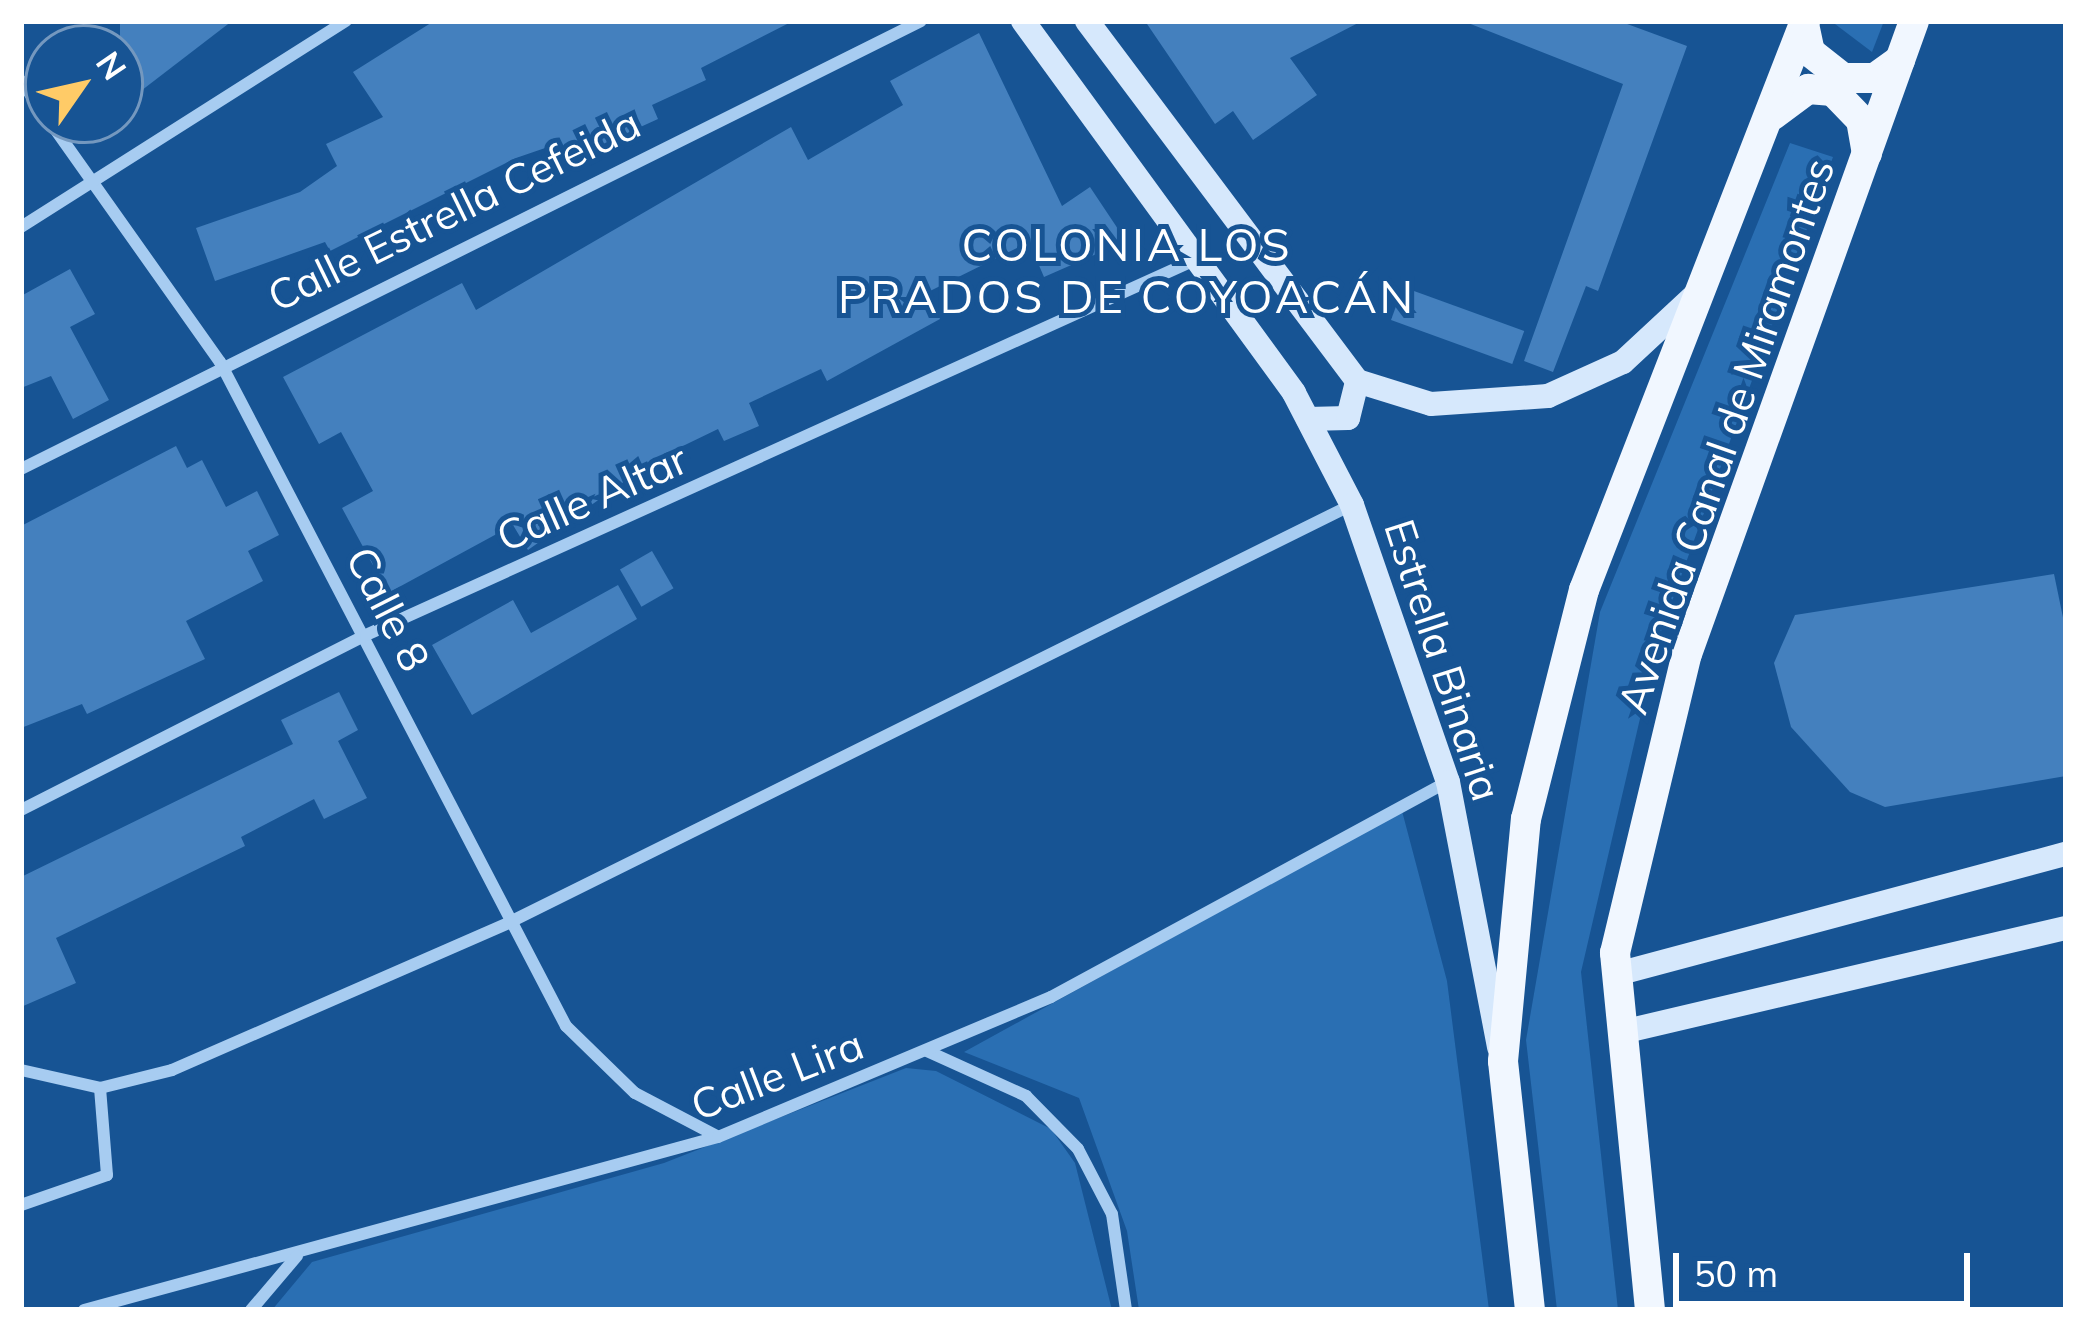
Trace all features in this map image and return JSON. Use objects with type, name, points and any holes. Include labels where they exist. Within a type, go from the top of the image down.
[{"type":"main road","name":"Avenida Canal de Miramontes","points":[[1650,1310],[1616,974],[1687,654],[1914,21]]},
{"type":"main road","name":"Avenida Canal de Miramontes","points":[[1530,1310],[1502,1061],[1526,819],[1559,667],[1652,395],[1729,238],[1805,23]]},
{"type":"main road","points":[[1805,23],[1810,52],[1843,78],[1874,78],[1900,60]]},
{"type":"main road","points":[[1772,116],[1808,89],[1834,92],[1861,120],[1867,153]]},
{"type":"street","points":[[21,226],[346,21]]},
{"type":"street","name":"Calle Estrella Cefeida","points":[[21,470],[220,362],[921,21]]},
{"type":"street","name":"Estrella Binaria","points":[[1022,21],[1308,419],[1352,505],[1448,782],[1502,1061]]},
{"type":"street","points":[[1087,21],[1357,381],[1470,406],[1586,382],[1656,338],[1729,238]]},
{"type":"street","name":"Calle 8","points":[[21,81],[220,362],[566,1026],[635,1093],[718,1137]]},
{"type":"street","name":"Calle Altar","points":[[21,810],[366,635],[1197,259]]},
{"type":"street","points":[[1308,419],[1348,418],[1357,381]]},
{"type":"street","points":[[21,1070],[100,1088],[172,1070],[508,922],[1352,505]]},
{"type":"street","name":"Calle Lira","points":[[94,1309],[718,1137],[1052,997],[1448,782]]},
{"type":"street","points":[[1616,974],[2066,854]]},
{"type":"street","points":[[1622,1032],[2066,928]]},
{"type":"street","points":[[927,1051],[1026,1096],[1078,1149],[1112,1214],[1126,1310]]},
{"type":"street","points":[[21,1205],[107,1175],[100,1088]]},
{"type":"street","points":[[250,1310],[308,1248]]},
{"type":"shaded area","points":[[1831,21],[1884,21],[1872,52]]},
{"type":"shaded area","points":[[1790,143],[1833,157],[1659,637],[1581,972],[1618,1310],[1557,1310],[1526,1040],[1600,612]]},
{"type":"shaded area","points":[[1402,811],[1447,981],[1489,1310],[1139,1310],[1127,1231],[1079,1098],[964,1052]]},
{"type":"shaded area","points":[[906,1068],[936,1071],[1051,1129],[1075,1163],[1112,1310],[272,1310],[312,1262],[664,1163]]},
{"type":"building","points":[[232,21],[144,89],[144,24],[120,24]]},
{"type":"building","points":[[434,21],[793,21],[701,68],[706,80],[652,105],[658,119],[559,164],[551,146],[516,158],[330,251],[325,242],[215,281],[196,228],[300,192],[337,166],[326,144],[383,117],[353,72]]},
{"type":"building","points":[[1145,21],[1362,21],[1290,58],[1317,95],[1253,140],[1233,111],[1215,124]]},
{"type":"building","points":[[1463,21],[1619,21],[1687,46],[1598,291],[1586,286],[1553,372],[1524,361],[1623,84]]},
{"type":"building","points":[[979,33],[1062,206],[1090,187],[1126,241],[1044,277],[1029,242],[928,292],[940,319],[827,381],[821,369],[749,403],[759,426],[724,441],[718,429],[656,459],[528,550],[513,525],[388,593],[342,508],[373,491],[341,432],[319,444],[283,377],[462,283],[476,310],[791,127],[808,160],[903,105],[890,81]]},
{"type":"building","points":[[70,269],[95,314],[70,327],[109,400],[73,419],[51,376],[21,388],[21,296]]},
{"type":"building","points":[[1403,287],[1524,331],[1512,364],[1391,320]]},
{"type":"building","points":[[176,446],[187,468],[202,460],[226,507],[257,491],[279,535],[248,551],[263,581],[186,621],[205,659],[87,714],[82,704],[21,728],[21,526]]},
{"type":"building","points":[[652,551],[674,588],[641,607],[620,570]]},
{"type":"building","points":[[2054,574],[2066,632],[2066,776],[1885,807],[1850,792],[1791,727],[1774,663],[1795,615]]},
{"type":"building","points":[[618,585],[637,619],[472,715],[432,645],[513,600],[531,633]]},
{"type":"building","points":[[339,692],[358,730],[338,741],[367,798],[324,819],[314,799],[241,837],[245,846],[56,938],[76,983],[21,1007],[21,877],[293,744],[281,720]]},
{"type":"district","name":"COLONIA LOS PRADOS DE COYOACÁN","points":[[1127,271]]}]
